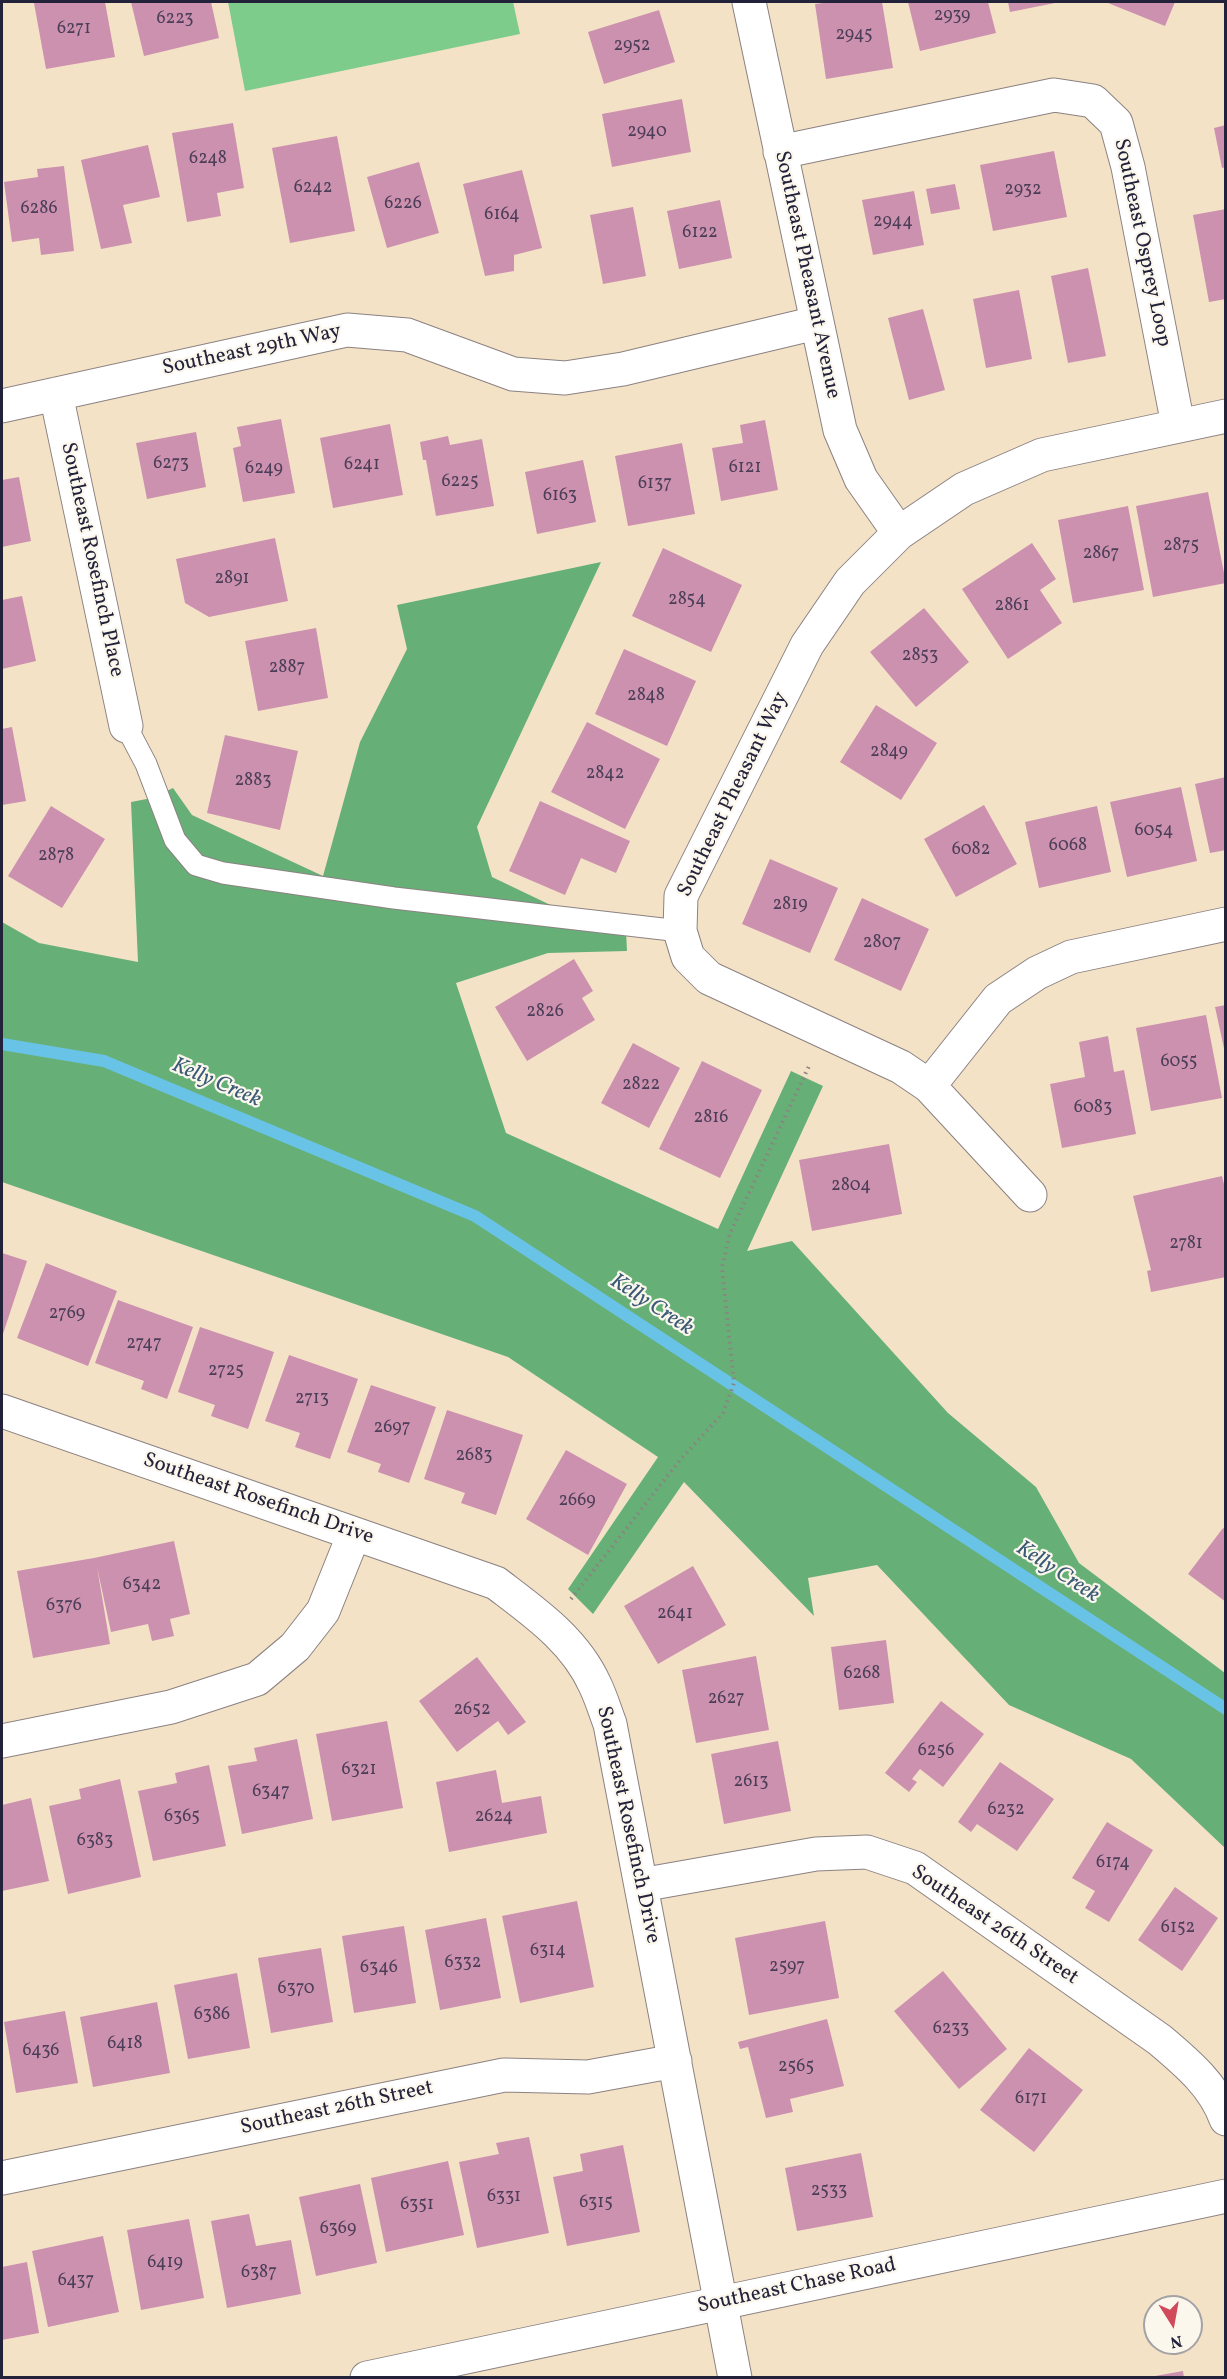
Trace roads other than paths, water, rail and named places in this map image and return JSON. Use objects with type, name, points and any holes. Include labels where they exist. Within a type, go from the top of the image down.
[{"type":"street","name":"Southeast Pheasant Avenue","points":[[749,2],[840,430],[861,479],[899,533]]},
{"type":"street","name":"Southeast Osprey Loop","points":[[780,152],[1054,95],[1093,101],[1116,123],[1128,167],[1178,425]]},
{"type":"street","name":"Southeast 29th Way","points":[[2,406],[347,330],[407,335],[513,374],[565,378],[623,369],[816,323]]},
{"type":"street","name":"Southeast Rosefinch Place","points":[[56,394],[126,726]]},
{"type":"street","name":"Southeast Pheasant Way","points":[[1030,1195],[929,1086],[901,1067],[710,978],[688,957],[680,931],[681,896],[807,645],[850,582],[899,533],[964,489],[1042,455],[1226,416]]},
{"type":"street","points":[[929,1086],[998,999],[1037,973],[1071,957],[1226,924]]},
{"type":"street","name":"Southeast Rosefinch Drive","points":[[2,1410],[496,1583],[551,1624],[578,1658],[595,1684],[610,1724],[735,2378]]},
{"type":"street","points":[[2,1741],[171,1707],[257,1679],[295,1647],[323,1611],[354,1534]]},
{"type":"street","name":"Southeast 26th Street","points":[[640,1885],[816,1854],[867,1852],[915,1868],[1160,2040],[1209,2086],[1226,2119]]},
{"type":"street","name":"Southeast 26th Street","points":[[2,2178],[504,2075],[588,2077],[675,2061]]},
{"type":"street","name":"Southeast Chase Road","points":[[368,2378],[1226,2196]]},
{"type":"lane","points":[[126,726],[146,764],[175,840],[196,866],[223,873],[394,898],[680,931]]},
{"type":"waterway","name":"Kelly Creek","points":[[2,1044],[104,1061],[475,1216],[1226,1709]]}]
